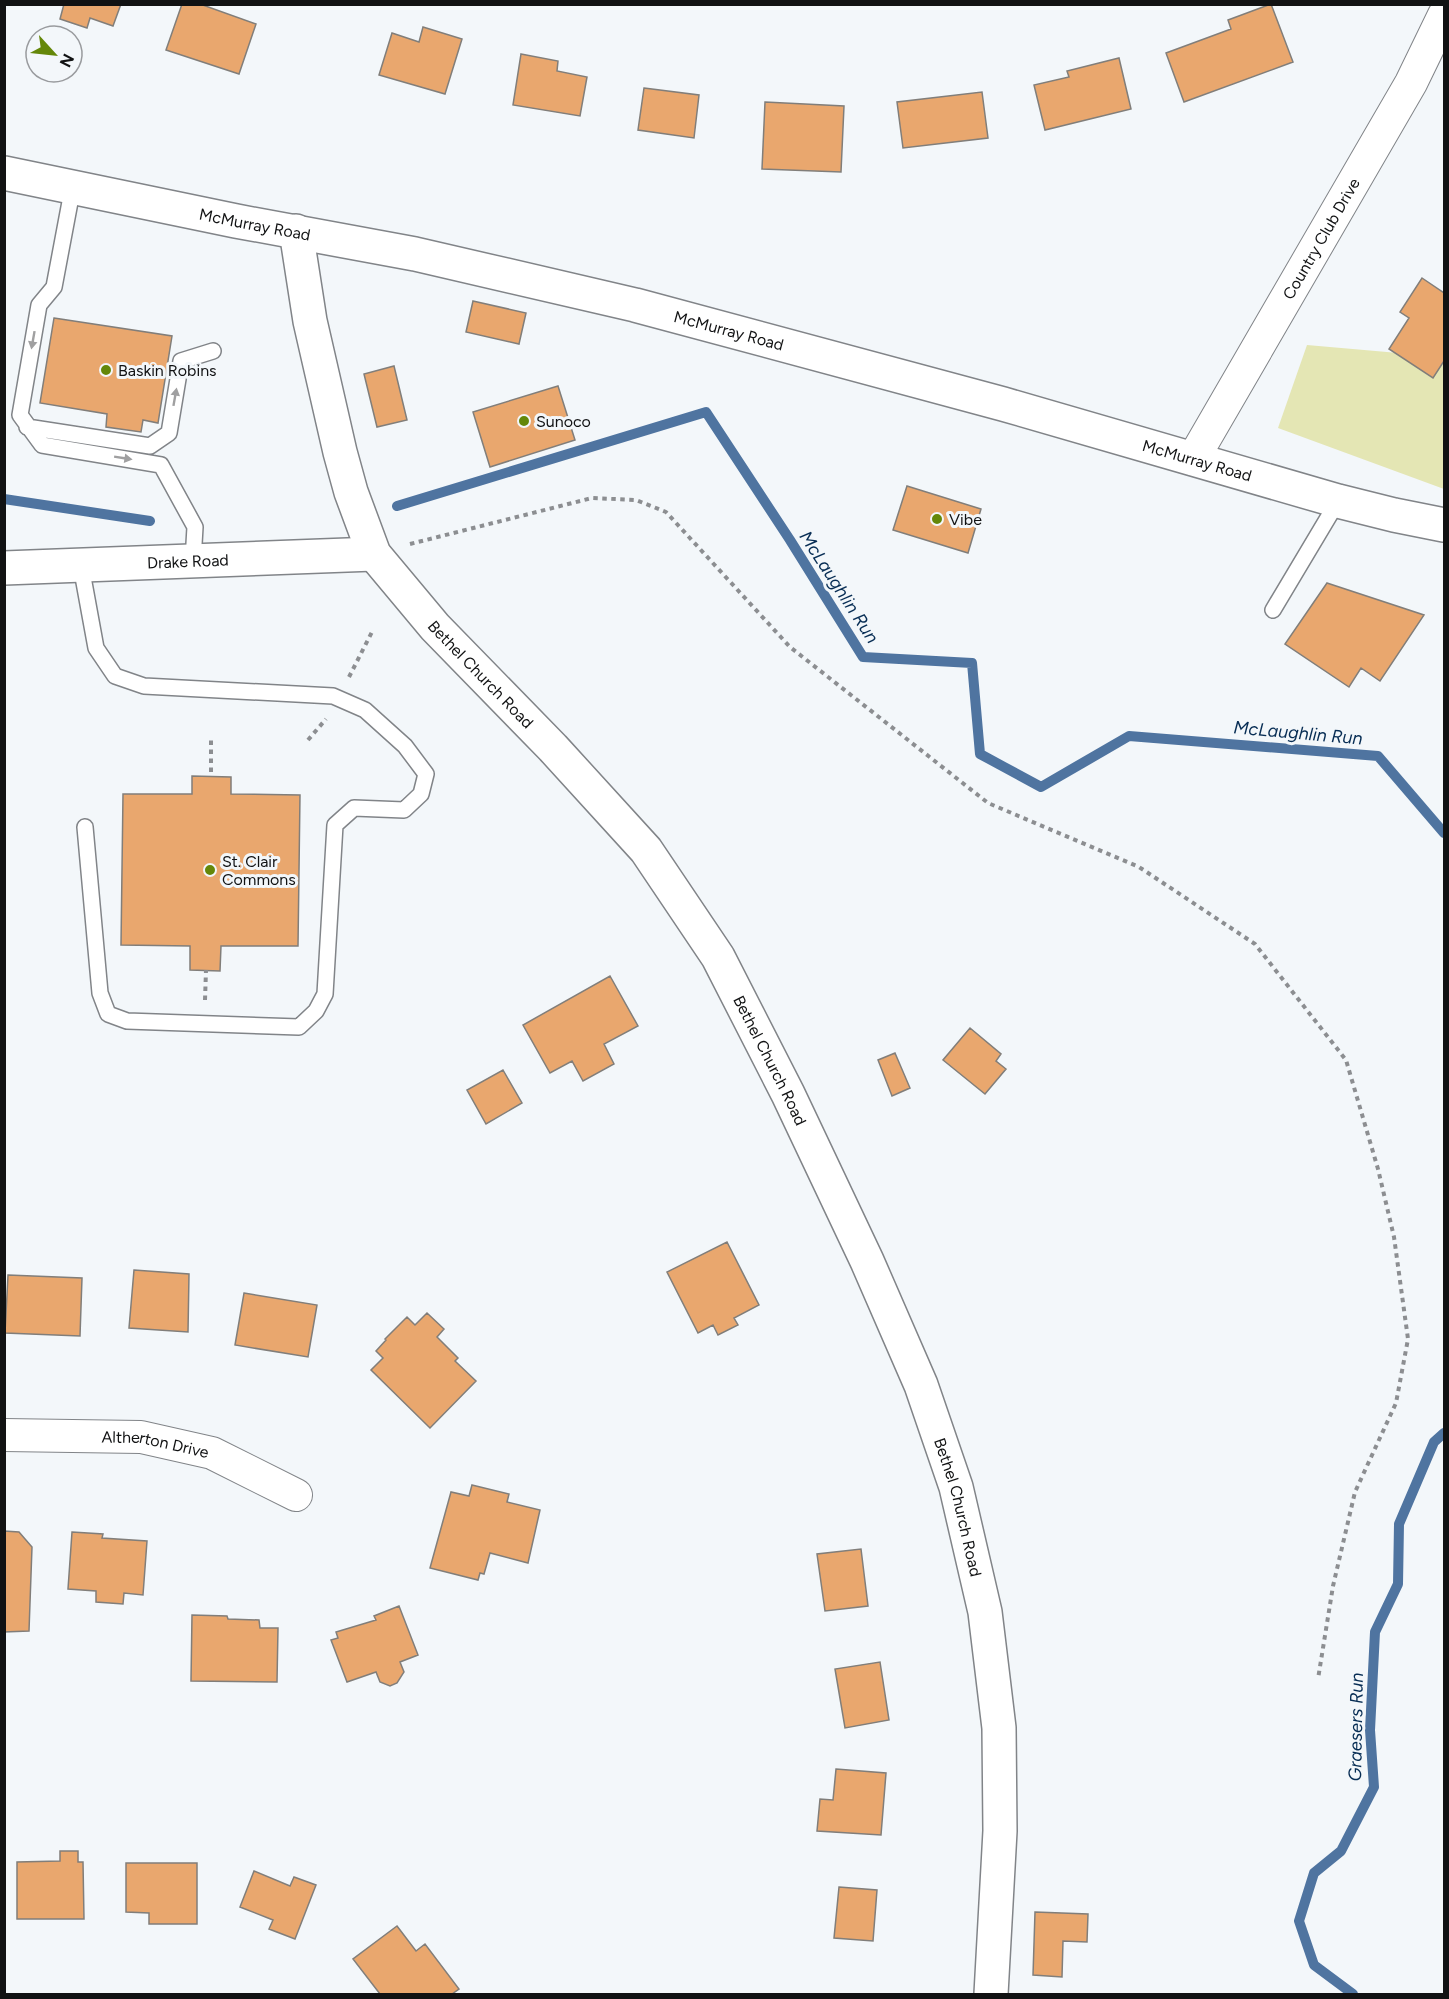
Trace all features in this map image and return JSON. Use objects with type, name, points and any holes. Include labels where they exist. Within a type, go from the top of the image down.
[{"type":"street","name":"Country Club Drive","points":[[1193,459],[1412,83],[1444,15]]},
{"type":"street","name":"McMurray Road","points":[[4,173],[236,221],[415,254],[635,305],[1003,404],[1338,501],[1444,525]]},
{"type":"street","name":"Bethel Church Road","points":[[296,231],[310,321],[340,452],[351,492],[374,554],[435,627],[553,747],[646,850],[718,957],[793,1105],[867,1261],[921,1384],[956,1487],[982,1600],[999,1728],[1000,1830],[992,1995]]},
{"type":"street","name":"Drake Road","points":[[4,568],[374,554]]},
{"type":"street","name":"Altherton Drive","points":[[4,1435],[141,1437],[212,1453],[296,1495]]},
{"type":"lane","points":[[73,186],[54,287],[39,305],[20,415],[42,445],[161,465],[195,527],[193,561]]},
{"type":"lane","points":[[27,427],[150,446],[169,433],[181,361],[213,351]]},
{"type":"lane","points":[[1274,610],[1338,501]]},
{"type":"lane","points":[[81,566],[96,648],[115,676],[144,686],[333,696],[365,711],[405,746],[426,774],[421,794],[404,810],[354,808],[335,825],[325,994],[316,1011],[299,1027],[127,1021],[108,1014],[100,993],[85,827]]},
{"type":"path","points":[[374,554],[592,498],[636,500],[666,512],[790,647],[988,803],[1139,867],[1255,944],[1346,1060],[1378,1169],[1394,1237],[1408,1339],[1396,1403],[1355,1492],[1333,1586],[1318,1678]]},
{"type":"path","points":[[349,678],[373,630]]},
{"type":"path","points":[[211,739],[211,772]]},
{"type":"green space","points":[[1307,345],[1444,357],[1444,489],[1278,428]]},
{"type":"building","points":[[64,4],[121,4],[113,26],[90,18],[87,28],[84,24],[75,24],[60,19]]},
{"type":"building","points":[[182,4],[200,4],[256,24],[239,74],[166,50]]},
{"type":"building","points":[[1271,4],[1293,62],[1184,102],[1166,53],[1231,29],[1228,20]]},
{"type":"building","points":[[423,27],[462,39],[445,94],[379,75],[392,33],[419,42]]},
{"type":"building","points":[[521,54],[558,61],[557,71],[587,77],[580,116],[513,105]]},
{"type":"building","points":[[1119,58],[1131,109],[1045,130],[1034,85],[1069,77],[1067,71]]},
{"type":"building","points":[[644,88],[699,95],[694,138],[638,130]]},
{"type":"building","points":[[982,92],[988,138],[903,148],[897,102]]},
{"type":"building","points":[[765,102],[844,106],[841,172],[762,169]]},
{"type":"building","points":[[1422,278],[1444,293],[1444,361],[1433,378],[1389,349],[1409,318],[1400,312]]},
{"type":"building","points":[[473,301],[526,313],[519,344],[466,332]]},
{"type":"building","name":"Baskin Robins","points":[[54,318],[172,336],[158,423],[143,420],[141,432],[106,427],[107,414],[40,403]]},
{"type":"building","points":[[394,366],[407,420],[377,427],[364,374]]},
{"type":"building","points":[[558,386],[575,440],[490,467],[473,412]]},
{"type":"building","points":[[907,486],[981,509],[968,553],[893,530]]},
{"type":"building","points":[[1327,583],[1424,615],[1380,681],[1361,668],[1349,687],[1285,644]]},
{"type":"building","name":"St. Clair Commons","points":[[192,776],[231,777],[231,794],[300,795],[298,946],[221,946],[220,971],[190,970],[190,946],[121,945],[123,794],[192,794]]},
{"type":"building","points":[[610,976],[638,1026],[604,1044],[614,1064],[583,1081],[572,1061],[550,1073],[523,1025]]},
{"type":"building","points":[[970,1028],[1001,1054],[996,1061],[1006,1069],[985,1094],[943,1060]]},
{"type":"building","points":[[895,1053],[910,1088],[892,1096],[878,1060]]},
{"type":"building","points":[[503,1070],[522,1103],[486,1124],[467,1090]]},
{"type":"building","points":[[727,1242],[759,1305],[734,1318],[738,1325],[718,1335],[713,1325],[698,1333],[667,1272]]},
{"type":"building","points":[[134,1270],[189,1274],[188,1332],[129,1328]]},
{"type":"building","points":[[8,1275],[82,1278],[80,1336],[5,1333]]},
{"type":"building","points":[[244,1293],[317,1305],[308,1357],[235,1345]]},
{"type":"building","points":[[427,1313],[444,1329],[437,1337],[458,1358],[455,1361],[476,1381],[430,1428],[371,1370],[383,1358],[376,1351],[385,1339],[407,1317],[415,1325]]},
{"type":"building","points":[[472,1485],[509,1494],[507,1502],[540,1510],[528,1563],[490,1553],[484,1574],[480,1573],[478,1580],[430,1568],[451,1492],[469,1496]]},
{"type":"building","points":[[4,1531],[19,1532],[32,1547],[29,1631],[4,1632]]},
{"type":"building","points":[[72,1532],[103,1534],[102,1538],[147,1541],[143,1595],[124,1593],[123,1604],[96,1602],[96,1591],[68,1589]]},
{"type":"building","points":[[861,1549],[868,1606],[825,1611],[817,1554]]},
{"type":"building","points":[[399,1606],[418,1655],[400,1662],[404,1672],[397,1683],[390,1686],[380,1682],[376,1672],[347,1682],[331,1640],[338,1638],[336,1632],[376,1620],[374,1616]]},
{"type":"building","points":[[192,1615],[259,1620],[260,1628],[278,1628],[277,1682],[191,1681]]},
{"type":"building","points":[[880,1662],[889,1720],[845,1728],[835,1669]]},
{"type":"building","points":[[836,1769],[886,1773],[881,1835],[817,1831],[820,1799],[833,1800]]},
{"type":"building","points":[[60,1851],[78,1851],[78,1862],[83,1862],[84,1919],[17,1919],[17,1862],[60,1861]]},
{"type":"building","points":[[126,1863],[197,1863],[197,1924],[149,1924],[149,1913],[126,1912]]},
{"type":"building","points":[[254,1871],[290,1886],[294,1877],[316,1885],[295,1939],[269,1929],[273,1920],[240,1907]]},
{"type":"building","points":[[839,1887],[877,1890],[873,1941],[834,1938]]},
{"type":"building","points":[[1035,1912],[1088,1914],[1087,1942],[1063,1941],[1062,1977],[1033,1975]]},
{"type":"building","points":[[397,1926],[416,1951],[425,1944],[459,1989],[452,1994],[380,1994],[353,1959]]},
{"type":"waterway","name":"McLaughlin Run","points":[[397,506],[706,412],[863,657],[972,663],[980,754],[1041,787],[1129,736],[1378,756],[1444,833]]},
{"type":"waterway","name":"McLaughlin Run","points":[[4,499],[150,521]]},
{"type":"waterway","name":"Graesers Run","points":[[1353,1994],[1314,1965],[1299,1921],[1314,1873],[1341,1851],[1374,1787],[1370,1730],[1375,1632],[1398,1584],[1399,1524],[1434,1442],[1444,1433]]},
{"type":"place","name":"Baskin Robins","points":[[106,370]]},
{"type":"place","name":"Sunoco","points":[[524,421]]},
{"type":"place","name":"Vibe","points":[[937,519]]},
{"type":"place","name":"St. Clair Commons","points":[[210,870]]}]
